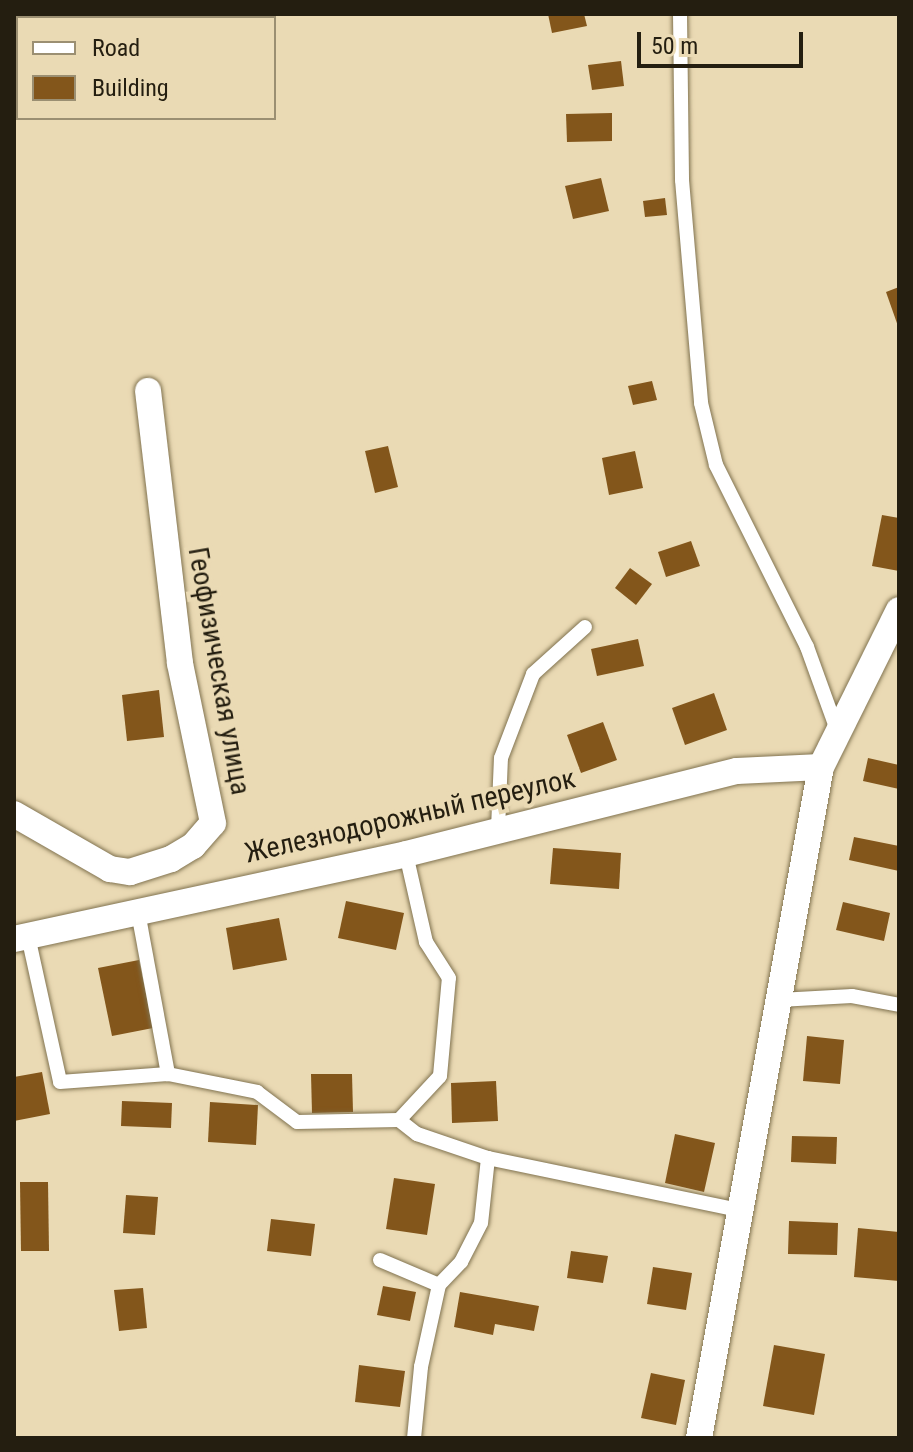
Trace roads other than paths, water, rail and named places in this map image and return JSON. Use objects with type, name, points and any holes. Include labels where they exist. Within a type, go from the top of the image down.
[{"type":"street","name":"Геофизическая улица","points":[[130,872],[182,853],[213,823],[180,663],[148,391]]},
{"type":"street","points":[[699,1438],[821,767],[899,610]]},
{"type":"street","name":"Железнодорожный переулок","points":[[21,937],[406,854],[737,771],[821,767]]},
{"type":"street","points":[[14,814],[99,863],[130,872],[138,912]]},
{"type":"lane","points":[[680,14],[682,180],[701,403],[716,465],[807,647],[838,731]]},
{"type":"lane","points":[[498,829],[501,758],[533,674],[585,627]]},
{"type":"lane","points":[[399,1120],[440,1076],[449,978],[426,942],[406,854]]},
{"type":"lane","points":[[138,912],[168,1074]]},
{"type":"lane","points":[[21,937],[60,1082],[168,1074],[257,1092],[297,1122],[399,1120],[417,1134],[488,1158],[740,1210]]},
{"type":"lane","points":[[779,1000],[852,996],[899,1005]]},
{"type":"lane","points":[[414,1438],[421,1367],[439,1285],[461,1262],[481,1223],[488,1158]]},
{"type":"lane","points":[[380,1260],[439,1285]]}]
